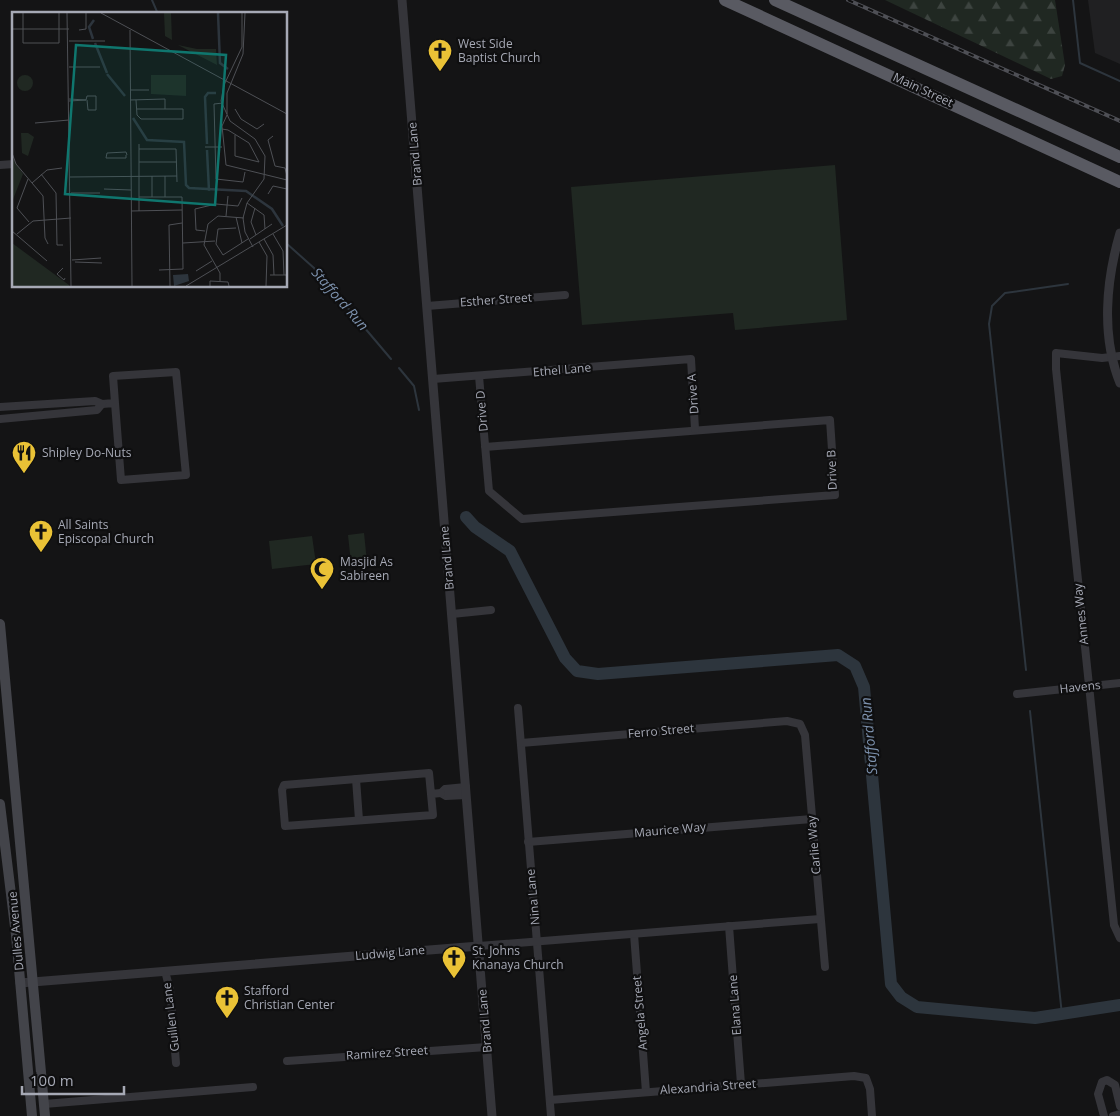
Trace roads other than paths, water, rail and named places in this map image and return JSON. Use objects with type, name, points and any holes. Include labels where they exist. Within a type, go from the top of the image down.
[{"type":"highway","name":"Main Street","points":[[725,0],[1120,182]]},
{"type":"highway","name":"Main Street","points":[[775,0],[1120,157]]},
{"type":"main road","name":"Dulles Avenue","points":[[0,624],[45,1116]]},
{"type":"main road","name":"Dulles Avenue","points":[[0,804],[20,982],[32,1116]]},
{"type":"street","name":"Brand Lane","points":[[402,0],[492,1116]]},
{"type":"street","points":[[1120,233],[1108,309],[1120,383]]},
{"type":"street","name":"Esther Street","points":[[427,306],[565,295]]},
{"type":"street","name":"Annes Way","points":[[1116,356],[1056,353],[1056,369],[1114,925],[1120,938]]},
{"type":"street","name":"Ethel Lane","points":[[433,380],[691,359]]},
{"type":"street","name":"Drive A","points":[[691,359],[695,429]]},
{"type":"street","points":[[176,372],[186,476],[121,480],[115,403],[113,376],[176,372]]},
{"type":"street","name":"Drive D","points":[[479,376],[485,447]]},
{"type":"street","points":[[0,407],[95,401],[102,404],[115,403]]},
{"type":"street","points":[[0,419],[97,410],[102,404]]},
{"type":"street","name":"Drive B","points":[[830,420],[835,495],[522,519],[489,491],[485,447],[695,429],[830,420]]},
{"type":"street","points":[[452,614],[491,610]]},
{"type":"street","name":"Havens","points":[[1017,694],[1120,683]]},
{"type":"street","name":"Nina Lane","points":[[518,708],[551,1116]]},
{"type":"street","name":"Ferro Street","points":[[521,743],[786,721],[800,724]]},
{"type":"street","name":"Carlie Way","points":[[800,724],[805,735],[825,967]]},
{"type":"street","points":[[430,773],[431,794],[433,815],[285,826],[282,790],[284,785],[430,773]]},
{"type":"street","points":[[356,779],[359,820]]},
{"type":"street","points":[[431,794],[441,793],[446,796],[466,791]]},
{"type":"street","name":"Maurice Way","points":[[528,842],[812,819]]},
{"type":"street","name":"Ludwig Lane","points":[[20,982],[820,919]]},
{"type":"street","name":"Elana Lane","points":[[730,926],[741,1084]]},
{"type":"street","name":"Angela Street","points":[[634,934],[646,1092]]},
{"type":"street","name":"Guillen Lane","points":[[165,971],[170,990],[176,1063]]},
{"type":"street","name":"Ramirez Street","points":[[286,1061],[487,1047]]},
{"type":"street","name":"Alexandria Street","points":[[550,1100],[854,1076],[866,1078],[870,1089],[872,1116]]},
{"type":"street","points":[[1104,1116],[1098,1094],[1102,1082],[1106,1080],[1114,1085],[1120,1106]]},
{"type":"street","points":[[44,1104],[253,1087]]},
{"type":"street","points":[[1112,1116],[1120,1114]]},
{"type":"waterway","name":"Stafford Run","points":[[152,0],[157,12]]},
{"type":"waterway","points":[[1073,0],[1080,63],[1120,81]]},
{"type":"waterway","name":"Stafford Run","points":[[288,245],[314,268],[391,359]]},
{"type":"waterway","points":[[1026,670],[989,324],[992,306],[1005,293],[1068,284]]},
{"type":"waterway","name":"Stafford Run","points":[[399,368],[414,386],[419,410]]},
{"type":"waterway","name":"Stafford Run","points":[[466,517],[475,527],[510,551],[565,658],[577,671],[598,674],[838,655],[855,666],[864,687],[891,984],[901,997],[917,1007],[1035,1018],[1120,1005]]},
{"type":"waterway","points":[[1030,711],[1062,1015]]},
{"type":"railway","points":[[848,0],[1120,121]]},
{"type":"place","name":"West Side Baptist Church","points":[[440,72]]},
{"type":"place","name":"Shipley Do-Nuts","points":[[24,474]]},
{"type":"place","name":"All Saints Episcopal Church","points":[[41,553]]},
{"type":"place","name":"Masjid As Sabireen","points":[[322,590]]},
{"type":"place","name":"St. Johns Knanaya Church","points":[[454,979]]},
{"type":"place","name":"Stafford Christian Center","points":[[227,1019]]}]
